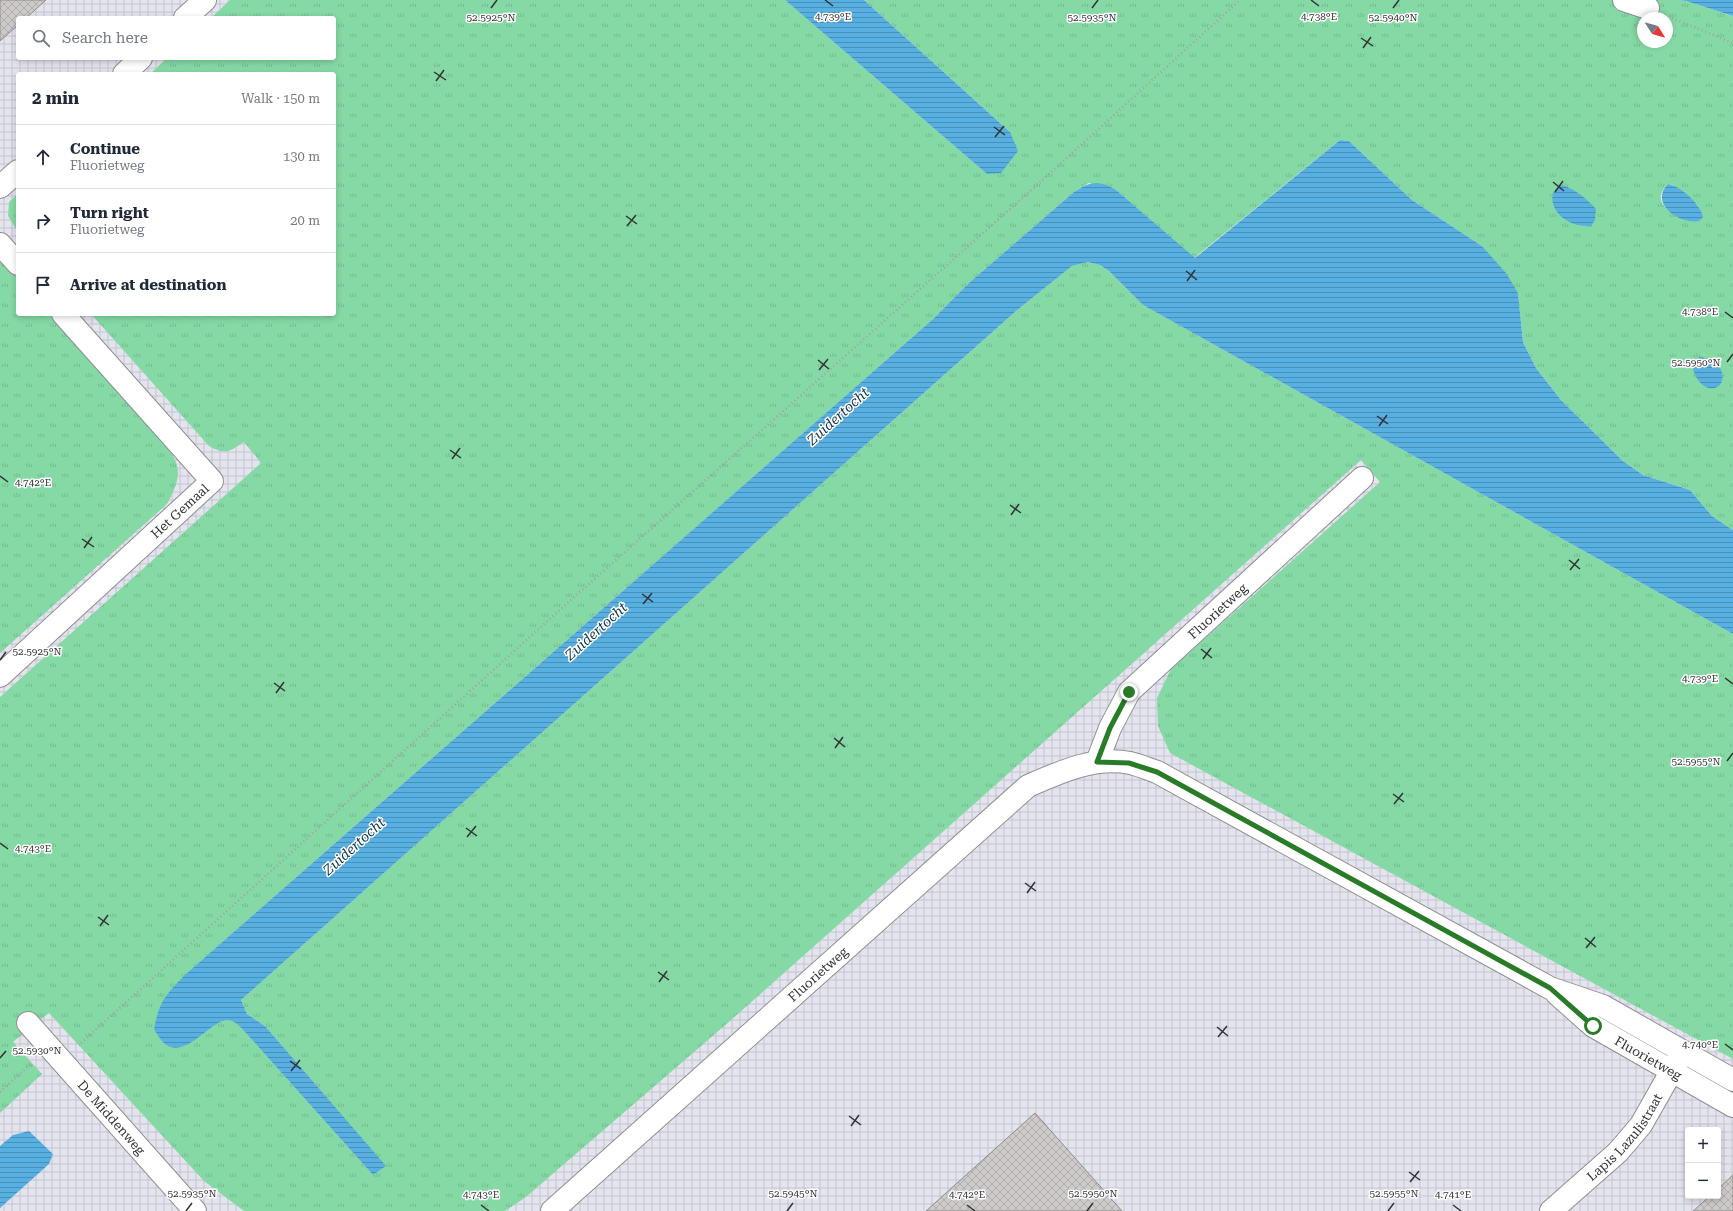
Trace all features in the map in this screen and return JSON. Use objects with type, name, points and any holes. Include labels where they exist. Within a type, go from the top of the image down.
[{"type":"street","points":[[187,16],[205,0]]},
{"type":"street","points":[[1624,0],[1648,8]]},
{"type":"street","points":[[126,72],[139,60]]},
{"type":"street","points":[[0,187],[16,172]]},
{"type":"street","points":[[0,244],[16,262]]},
{"type":"street","name":"Het Gemaal","points":[[0,676],[212,481],[65,316]]},
{"type":"street","name":"Fluorietweg","points":[[1097,762],[1110,728],[1129,692],[1362,478]]},
{"type":"street","name":"Fluorietweg","points":[[552,1211],[1028,786],[1064,770],[1097,762],[1129,763],[1157,772],[1550,988],[1603,1006],[1733,1080]]},
{"type":"street","name":"Fluorietweg","points":[[1550,988],[1593,1026],[1733,1106]]},
{"type":"street","name":"De Middenweg","points":[[28,1023],[196,1211]]},
{"type":"street","name":"Lapis Lazulistraat","points":[[1552,1211],[1618,1152],[1641,1125],[1682,1051]]},
{"type":"path","points":[[81,1043],[541,626],[1038,185],[1240,0]]},
{"type":"path","points":[[1648,8],[1733,43]]},
{"type":"path","points":[[0,1092],[34,1061]]},
{"type":"shaded area","points":[[0,0],[801,0],[1733,599],[1733,1211],[0,1211]]},
{"type":"green space","points":[[230,0],[785,0],[987,174],[1010,132],[864,0],[1677,0],[1686,1],[1733,16],[1733,530],[1712,516],[1690,490],[1643,475],[1623,461],[1561,400],[1536,368],[1523,342],[1518,293],[1482,246],[1412,200],[1349,141],[1340,140],[1194,258],[1115,189],[1089,183],[1074,192],[969,283],[932,320],[187,973],[154,1030],[167,1046],[223,1021],[233,1021],[238,1024],[373,1175],[385,1166],[265,1026],[247,1014],[241,1000],[1016,311],[1072,266],[1088,262],[1100,265],[1109,271],[1143,305],[1733,634],[1733,1059],[1170,753],[1158,726],[1157,698],[1171,669],[1380,482],[1361,460],[730,1021],[526,1197],[505,1211],[244,1211],[204,1181],[49,1013],[13,1042],[42,1074],[0,1113],[0,697],[261,463],[244,442],[227,451],[219,451],[209,446],[93,316],[336,316],[336,72],[152,72],[165,60],[336,60],[336,16],[213,16]],"holes":[[[1668,184],[1673,185],[1698,206],[1688,221],[1675,215],[1665,207],[1661,197]]]},
{"type":"green space","points":[[16,196],[16,229],[8,216],[9,202]]},
{"type":"green space","points":[[0,259],[16,277],[16,316],[51,316],[161,439],[173,456],[178,470],[178,477],[167,504],[0,653]]},
{"type":"water","points":[[785,0],[864,0],[1010,132],[1018,151],[1001,173],[987,174]]},
{"type":"water","points":[[1677,0],[1733,0],[1733,16],[1686,1]]},
{"type":"water","name":"Zuidertocht","points":[[1340,140],[1349,141],[1412,200],[1482,246],[1506,273],[1518,293],[1523,342],[1536,368],[1561,400],[1623,461],[1643,475],[1690,490],[1712,516],[1733,530],[1733,634],[1143,305],[1109,271],[1100,265],[1088,262],[1072,266],[1016,311],[241,1000],[247,1014],[265,1026],[386,1166],[373,1175],[245,1032],[234,1022],[227,1020],[219,1023],[186,1045],[177,1048],[168,1046],[164,1043],[154,1030],[158,1012],[164,998],[187,973],[932,320],[969,283],[1074,192],[1094,183],[1103,184],[1115,189],[1195,258]]},
{"type":"water","points":[[1668,184],[1679,188],[1694,201],[1703,217],[1699,221],[1684,220],[1669,212],[1664,206],[1662,199],[1663,191]]},
{"type":"water","points":[[1562,185],[1580,194],[1596,209],[1595,220],[1591,226],[1569,222],[1558,213],[1552,197],[1557,188]]},
{"type":"water","points":[[1700,357],[1706,358],[1719,366],[1722,374],[1722,381],[1719,386],[1708,388],[1696,377],[1692,366],[1694,360]]},
{"type":"water","points":[[29,1131],[53,1154],[49,1164],[0,1208],[0,1146],[13,1135]]},
{"type":"building","points":[[0,0],[46,0],[28,16],[16,16],[16,27],[0,41]]},
{"type":"building","points":[[1035,1113],[1122,1211],[926,1211]]},
{"type":"building","points":[[1733,1175],[1733,1211],[1693,1211],[1707,1199],[1721,1199],[1721,1186]]},
{"type":"route","points":[[1129,692],[1110,728],[1097,762],[1129,763],[1157,772],[1550,988],[1593,1026]]}]
